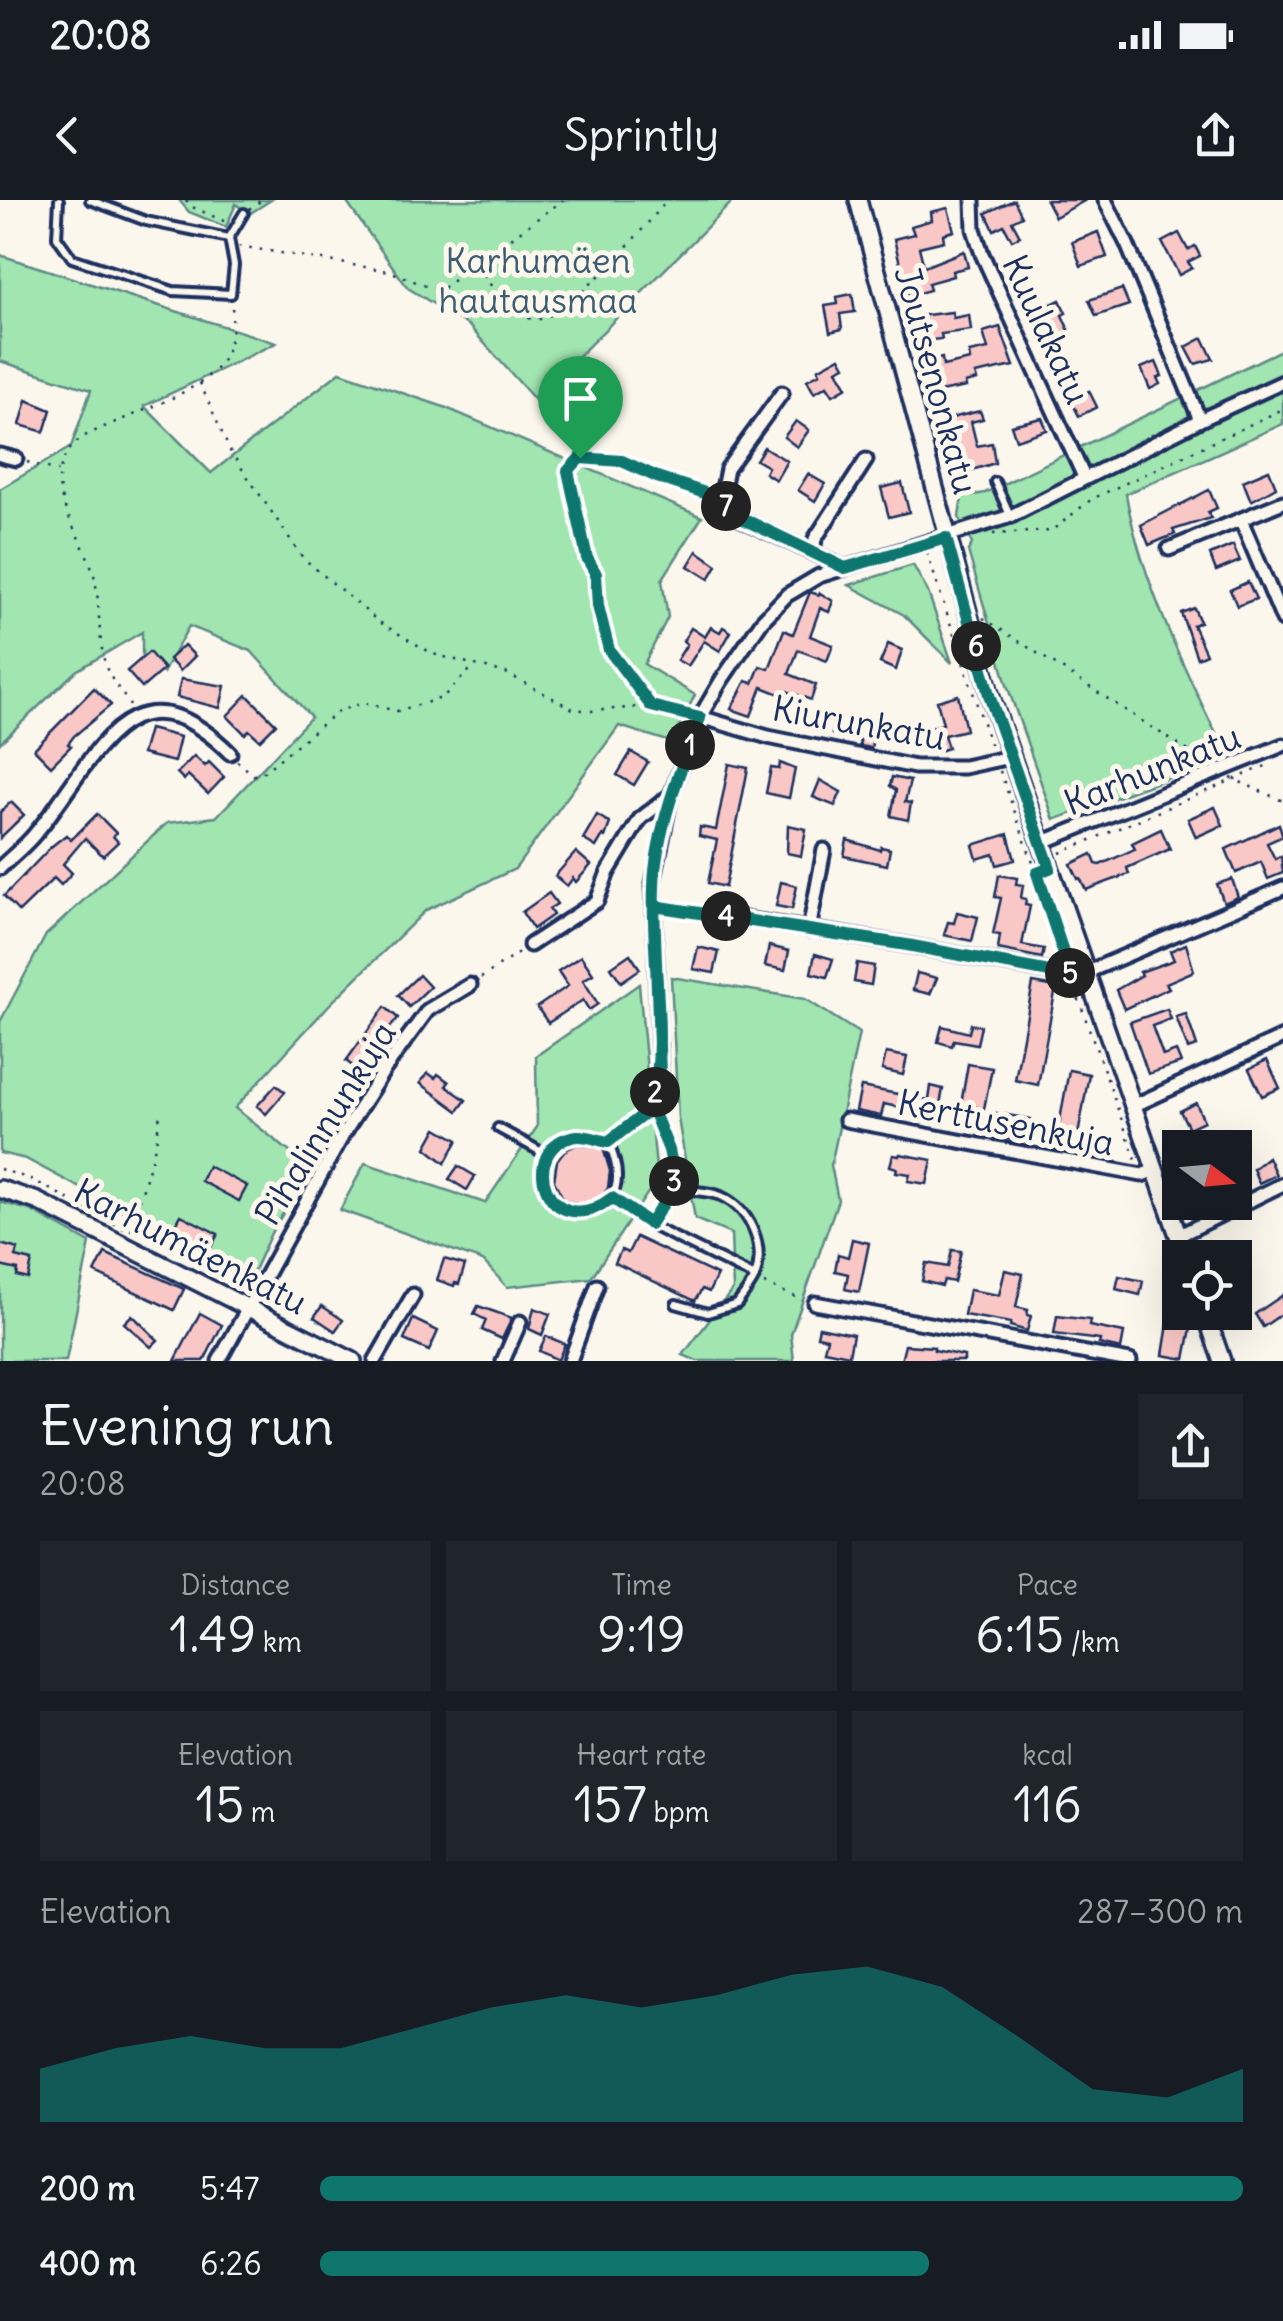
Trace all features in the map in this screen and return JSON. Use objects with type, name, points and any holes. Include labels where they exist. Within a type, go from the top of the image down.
[{"type":"main road","name":"Joutsenonkatu","points":[[858,200],[916,408],[1003,758],[1041,843],[1078,975],[1133,1106],[1148,1172],[1179,1240]]},
{"type":"main road","name":"Karhumäenkatu","points":[[0,1188],[37,1201],[353,1361]]},
{"type":"main road","points":[[1211,1330],[1222,1361]]},
{"type":"street","name":"Kuulakatu","points":[[973,200],[974,229],[982,254],[1084,477]]},
{"type":"street","points":[[1105,200],[1200,420]]},
{"type":"street","points":[[652,1108],[660,1074],[654,883],[672,795],[700,718],[762,621],[787,594],[819,576],[1010,516],[1283,382]]},
{"type":"street","points":[[782,393],[727,469],[720,498],[733,514],[845,568]]},
{"type":"street","points":[[0,455],[16,460]]},
{"type":"street","points":[[812,552],[816,539],[866,460]]},
{"type":"street","points":[[1169,549],[1283,502]]},
{"type":"street","points":[[1241,520],[1283,620]]},
{"type":"street","points":[[0,868],[34,835],[80,770],[118,726],[135,717],[150,712],[193,721],[230,753]]},
{"type":"street","name":"Kiurunkatu","points":[[700,718],[768,737],[914,767],[964,767],[1003,758]]},
{"type":"street","name":"Karhunkatu","points":[[1041,843],[1283,745]]},
{"type":"street","points":[[530,945],[597,901],[608,872],[640,819],[672,795]]},
{"type":"street","points":[[810,930],[824,850]]},
{"type":"street","points":[[714,914],[1078,975],[1283,888]]},
{"type":"street","name":"Pihalinnunkuja","points":[[218,1361],[343,1135],[384,1070],[428,1010],[470,986]]},
{"type":"street","points":[[1133,1106],[1283,1037]]},
{"type":"street","name":"Kerttusenkuja","points":[[846,1120],[1148,1172]]},
{"type":"street","points":[[1178,1236],[1283,1184]]},
{"type":"street","points":[[570,1361],[597,1286]]},
{"type":"street","points":[[375,1361],[414,1295]]},
{"type":"street","points":[[815,1304],[1130,1361]]},
{"type":"street","points":[[503,1361],[520,1322]]},
{"type":"lane","points":[[59,200],[57,237],[72,258],[173,291],[232,294],[234,265],[230,242],[234,225],[244,213]]},
{"type":"lane","points":[[90,200],[146,220],[230,242]]},
{"type":"lane","points":[[995,482],[1010,516]]},
{"type":"lane","points":[[608,1142],[619,1180],[612,1198],[598,1209],[577,1212],[559,1206],[544,1190],[542,1171],[547,1155],[561,1141],[578,1136],[608,1142],[652,1108],[669,1150],[674,1187],[650,1224]]},
{"type":"lane","points":[[498,1128],[547,1155]]},
{"type":"lane","points":[[674,1187],[715,1194],[731,1202],[744,1215],[759,1242],[754,1277],[737,1304],[708,1313],[676,1304]]},
{"type":"lane","points":[[612,1198],[650,1224],[754,1277]]},
{"type":"path","points":[[186,200],[190,206],[234,225]]},
{"type":"path","points":[[244,213],[262,200]]},
{"type":"path","points":[[230,242],[389,271],[432,288],[443,288],[563,200]]},
{"type":"path","points":[[475,264],[518,314],[534,320],[550,318],[598,276],[668,200]]},
{"type":"path","points":[[135,717],[108,672],[94,577],[63,502],[60,471],[70,446],[200,383],[221,363],[232,335],[232,294]]},
{"type":"path","points":[[200,383],[230,451],[303,558],[379,622],[433,654],[506,673],[573,708],[591,711],[651,706],[700,718]]},
{"type":"path","points":[[536,395],[537,402],[568,433],[580,458]]},
{"type":"path","points":[[966,532],[1051,532],[1092,499],[1283,409]]},
{"type":"path","points":[[580,458],[568,471],[587,558],[596,574],[604,638],[651,706]]},
{"type":"path","points":[[580,458],[622,461],[720,498]]},
{"type":"path","points":[[16,460],[60,471]]},
{"type":"path","points":[[924,544],[1148,1172]]},
{"type":"path","points":[[965,606],[1219,772],[1283,801]]},
{"type":"path","points":[[230,753],[254,775],[261,774],[338,711],[363,703],[397,711],[442,698],[474,666]]},
{"type":"path","points":[[1050,868],[1060,864],[1060,850],[1266,766]]},
{"type":"path","points":[[654,906],[714,914]]},
{"type":"path","points":[[470,986],[530,945]]},
{"type":"path","points":[[131,1233],[156,1143],[160,1113]]},
{"type":"path","points":[[754,1277],[779,1292],[815,1304]]},
{"type":"green space","points":[[179,200],[271,200],[249,214],[236,204],[226,227],[189,212]]},
{"type":"green space","name":"Karhumäen hautausmaa","points":[[345,200],[734,200],[535,400],[469,326],[408,288]]},
{"type":"green space","points":[[0,255],[276,343],[144,406],[211,473],[340,372],[444,407],[702,517],[662,580],[668,617],[644,664],[695,695],[671,742],[619,726],[515,869],[426,910],[330,1004],[235,1108],[311,1169],[272,1231],[250,1279],[26,1159],[0,1153],[0,1022],[46,935],[167,823],[216,817],[311,717],[251,651],[189,626],[163,673],[152,670],[142,656],[142,632],[76,671],[0,743],[0,489],[71,447],[91,390],[0,361]]},
{"type":"green space","points":[[1283,349],[1283,424],[1126,494],[1154,593],[1226,754],[1054,820],[1007,685],[968,551],[972,544],[959,517],[962,497],[985,493]]},
{"type":"green space","points":[[913,565],[928,592],[952,663],[904,615],[849,585]]},
{"type":"green space","points":[[671,977],[805,999],[859,1033],[831,1165],[838,1200],[791,1334],[794,1361],[697,1361],[683,1355],[733,1289],[731,1234],[695,1219],[678,1118]]},
{"type":"green space","points":[[639,984],[657,1179],[591,1278],[507,1287],[483,1261],[340,1210],[365,1163],[485,1203],[537,1127],[536,1056]]},
{"type":"green space","points":[[0,1202],[30,1210],[90,1243],[66,1361],[0,1361]]},
{"type":"building","points":[[1014,200],[1022,216],[1012,221],[1020,236],[1012,240],[1004,225],[994,230],[986,213]]},
{"type":"building","points":[[1046,200],[1086,200],[1055,217]]},
{"type":"building","points":[[948,208],[954,231],[943,234],[944,241],[919,247],[924,267],[964,251],[968,267],[928,283],[930,290],[908,296],[894,239],[914,234],[911,226],[932,220],[931,212]]},
{"type":"building","points":[[1098,232],[1107,257],[1081,266],[1072,242]]},
{"type":"building","points":[[1179,233],[1188,250],[1195,246],[1200,256],[1188,262],[1192,268],[1179,275],[1162,242]]},
{"type":"building","points":[[1021,274],[1025,282],[1032,278],[1039,292],[1023,300],[1012,279]]},
{"type":"building","points":[[1122,289],[1129,305],[1096,316],[1089,300]]},
{"type":"building","points":[[852,294],[855,312],[840,314],[842,329],[830,332],[825,306],[838,304],[837,297]]},
{"type":"building","points":[[1060,300],[1070,333],[1047,345],[1040,330],[1051,324],[1043,308]]},
{"type":"building","points":[[952,312],[953,318],[969,315],[971,330],[921,341],[918,316]]},
{"type":"building","points":[[1000,327],[1014,366],[975,374],[977,380],[965,383],[966,387],[934,393],[927,361],[942,358],[943,366],[970,360],[969,353],[988,349],[983,332]]},
{"type":"building","points":[[1203,338],[1213,359],[1195,364],[1186,347]]},
{"type":"building","points":[[840,357],[845,366],[837,370],[847,387],[833,395],[827,386],[814,393],[807,380]]},
{"type":"building","points":[[1156,362],[1162,376],[1157,378],[1160,384],[1150,389],[1141,368]]},
{"type":"building","points":[[1089,391],[1097,407],[1079,416],[1071,400]]},
{"type":"building","points":[[27,400],[51,410],[44,432],[20,425]]},
{"type":"building","points":[[980,411],[983,419],[971,422],[977,446],[992,443],[995,463],[952,476],[939,421]]},
{"type":"building","points":[[1042,418],[1047,430],[1016,440],[1011,425]]},
{"type":"building","points":[[796,421],[809,430],[797,447],[784,437]]},
{"type":"building","points":[[764,447],[787,461],[776,480],[765,473],[768,467],[756,460]]},
{"type":"building","points":[[1269,470],[1276,487],[1251,501],[1243,481]]},
{"type":"building","points":[[808,474],[825,484],[815,501],[798,490]]},
{"type":"building","points":[[902,483],[909,512],[889,517],[881,488]]},
{"type":"building","points":[[1209,490],[1217,508],[1208,512],[1211,518],[1173,530],[1175,534],[1149,545],[1141,525]]},
{"type":"building","points":[[1233,545],[1240,561],[1216,571],[1210,555]]},
{"type":"building","points":[[697,551],[717,565],[709,579],[688,566]]},
{"type":"building","points":[[1248,582],[1256,599],[1237,606],[1230,590]]},
{"type":"building","points":[[810,592],[833,601],[829,612],[820,608],[810,636],[833,645],[827,661],[798,650],[789,674],[816,685],[811,700],[762,687],[751,716],[731,709],[746,681],[753,683],[760,666],[769,669],[784,630],[793,634]]},
{"type":"building","points":[[1194,608],[1200,622],[1193,625],[1206,654],[1197,658],[1181,613]]},
{"type":"building","points":[[711,627],[731,632],[720,651],[704,641],[688,666],[677,660],[691,628],[705,637]]},
{"type":"building","points":[[888,644],[902,650],[896,670],[880,663]]},
{"type":"building","points":[[184,645],[195,656],[180,671],[169,659]]},
{"type":"building","points":[[149,652],[164,669],[142,688],[127,671]]},
{"type":"building","points":[[181,679],[225,686],[220,708],[177,697]]},
{"type":"building","points":[[94,688],[111,705],[74,736],[68,744],[71,746],[51,766],[34,749]]},
{"type":"building","points":[[247,695],[276,724],[260,740],[249,730],[245,734],[227,716]]},
{"type":"building","points":[[958,695],[966,730],[944,735],[948,748],[936,752],[929,728],[943,724],[937,701]]},
{"type":"building","points":[[836,718],[875,727],[871,748],[832,734]]},
{"type":"building","points":[[149,729],[180,737],[174,762],[142,754]]},
{"type":"building","points":[[631,752],[648,762],[634,785],[617,775]]},
{"type":"building","points":[[194,756],[205,766],[209,762],[224,777],[208,794],[188,775],[184,780],[177,773]]},
{"type":"building","points":[[780,763],[795,769],[789,798],[766,793],[771,768],[779,769]]},
{"type":"building","points":[[729,764],[748,768],[725,887],[708,883],[717,840],[699,836],[700,827],[716,830]]},
{"type":"building","points":[[892,777],[910,781],[905,802],[911,803],[908,820],[891,816],[896,790],[890,786]]},
{"type":"building","points":[[820,780],[841,792],[835,806],[813,797]]},
{"type":"building","points":[[11,802],[24,815],[0,838],[0,812]]},
{"type":"building","points":[[1215,807],[1223,825],[1196,837],[1188,819]]},
{"type":"building","points":[[97,814],[116,833],[113,836],[118,842],[103,856],[85,838],[63,864],[72,873],[61,885],[54,878],[19,912],[4,896],[52,846],[66,835],[71,840]]},
{"type":"building","points":[[597,815],[610,823],[596,847],[583,839]]},
{"type":"building","points":[[1279,824],[1283,836],[1267,843],[1275,859],[1281,856],[1283,873],[1268,879],[1261,862],[1236,873],[1226,849]]},
{"type":"building","points":[[788,825],[806,829],[801,856],[787,853]]},
{"type":"building","points":[[1161,829],[1170,849],[1127,868],[1129,874],[1086,890],[1078,879],[1071,864],[1092,854],[1100,865],[1135,849],[1132,843]]},
{"type":"building","points":[[1008,834],[1015,860],[997,865],[994,854],[977,859],[973,845]]},
{"type":"building","points":[[847,840],[880,850],[890,849],[887,865],[844,856]]},
{"type":"building","points":[[576,852],[591,865],[567,886],[555,876]]},
{"type":"building","points":[[999,875],[1017,878],[1016,884],[1023,885],[1021,898],[1030,906],[1022,945],[1044,949],[1042,958],[998,949],[1000,935],[993,934],[1001,898],[995,897]]},
{"type":"building","points":[[1232,879],[1238,897],[1224,903],[1217,884]]},
{"type":"building","points":[[781,882],[797,886],[792,909],[776,906]]},
{"type":"building","points":[[549,893],[557,904],[549,909],[553,915],[533,929],[522,912]]},
{"type":"building","points":[[957,912],[978,917],[972,941],[944,935]]},
{"type":"building","points":[[1186,944],[1194,971],[1166,983],[1169,988],[1124,1009],[1116,990],[1142,975],[1140,972],[1174,960],[1170,951]]},
{"type":"building","points":[[769,946],[789,951],[785,970],[765,966]]},
{"type":"building","points":[[698,947],[719,952],[714,973],[693,969]]},
{"type":"building","points":[[630,954],[640,969],[621,982],[611,967]]},
{"type":"building","points":[[815,954],[833,959],[827,977],[811,973]]},
{"type":"building","points":[[581,956],[593,974],[583,980],[598,1004],[589,1010],[583,1000],[548,1023],[537,1007],[568,986],[558,971]]},
{"type":"building","points":[[857,963],[874,966],[871,985],[854,982]]},
{"type":"building","points":[[917,973],[937,978],[930,994],[913,990]]},
{"type":"building","points":[[419,975],[430,987],[409,1007],[398,995]]},
{"type":"building","points":[[1033,983],[1056,987],[1038,1085],[1015,1080]]},
{"type":"building","points":[[385,1007],[398,1018],[359,1071],[346,1061]]},
{"type":"building","points":[[1167,1009],[1171,1019],[1152,1026],[1163,1056],[1176,1051],[1181,1063],[1148,1074],[1130,1022]]},
{"type":"building","points":[[1186,1014],[1197,1046],[1188,1049],[1176,1017]]},
{"type":"building","points":[[971,1024],[981,1026],[977,1044],[954,1040],[952,1046],[938,1042],[942,1026],[969,1033]]},
{"type":"building","points":[[886,1053],[907,1057],[903,1075],[882,1070]]},
{"type":"building","points":[[1267,1060],[1280,1088],[1262,1096],[1249,1069]]},
{"type":"building","points":[[968,1064],[992,1068],[984,1109],[961,1104]]},
{"type":"building","points":[[1069,1070],[1089,1074],[1075,1152],[1055,1148]]},
{"type":"building","points":[[428,1073],[435,1078],[438,1074],[449,1082],[446,1086],[466,1100],[458,1111],[420,1083]]},
{"type":"building","points":[[276,1085],[285,1092],[266,1114],[257,1106]]},
{"type":"building","points":[[931,1086],[943,1089],[937,1120],[910,1115],[911,1110],[884,1104],[881,1116],[856,1111],[861,1087],[929,1100]]},
{"type":"building","points":[[1196,1103],[1204,1121],[1189,1128],[1180,1111]]},
{"type":"building","points":[[990,1112],[1030,1119],[1026,1142],[986,1135]]},
{"type":"building","points":[[437,1128],[458,1140],[445,1163],[426,1148]]},
{"type":"building","points":[[578,1144],[603,1148],[610,1171],[608,1188],[590,1204],[564,1200],[554,1181],[557,1160]]},
{"type":"building","points":[[893,1155],[932,1160],[927,1184],[908,1181],[910,1174],[896,1172],[897,1168],[890,1166]]},
{"type":"building","points":[[1268,1157],[1276,1175],[1259,1183],[1253,1169]]},
{"type":"building","points":[[208,1166],[247,1186],[239,1201],[201,1181]]},
{"type":"building","points":[[458,1166],[475,1176],[467,1190],[449,1179]]},
{"type":"building","points":[[181,1215],[218,1234],[209,1251],[172,1232]]},
{"type":"building","points":[[636,1237],[717,1275],[709,1292],[702,1289],[695,1301],[615,1263],[621,1250],[628,1253]]},
{"type":"building","points":[[852,1239],[869,1243],[859,1292],[845,1289],[848,1274],[835,1271],[838,1254],[848,1257]]},
{"type":"building","points":[[0,1244],[18,1249],[16,1257],[32,1261],[28,1279],[17,1276],[18,1270],[0,1266]]},
{"type":"building","points":[[952,1250],[961,1251],[954,1282],[944,1280],[942,1286],[922,1281],[926,1263],[948,1267]]},
{"type":"building","points":[[105,1253],[184,1289],[174,1310],[95,1273]]},
{"type":"building","points":[[444,1259],[465,1265],[459,1284],[437,1280]]},
{"type":"building","points":[[1005,1270],[1023,1274],[1016,1307],[1028,1310],[1027,1315],[1031,1316],[1027,1331],[1010,1326],[1011,1323],[964,1315],[969,1290],[999,1295]]},
{"type":"building","points":[[1119,1276],[1143,1281],[1140,1295],[1116,1289]]},
{"type":"building","points":[[1283,1295],[1283,1313],[1263,1327],[1255,1314]]},
{"type":"building","points":[[322,1306],[343,1320],[335,1331],[314,1317]]},
{"type":"building","points":[[478,1306],[512,1318],[502,1339],[482,1330],[486,1320],[474,1314]]},
{"type":"building","points":[[534,1308],[550,1314],[542,1335],[529,1329]]},
{"type":"building","points":[[200,1313],[222,1325],[204,1361],[175,1361]]},
{"type":"building","points":[[132,1315],[158,1340],[151,1347],[124,1323]]},
{"type":"building","points":[[1057,1316],[1090,1320],[1089,1326],[1124,1333],[1121,1349],[1099,1344],[1100,1340],[1054,1334]]},
{"type":"building","points":[[413,1319],[438,1331],[429,1351],[404,1340]]},
{"type":"building","points":[[819,1327],[853,1334],[849,1355],[824,1350],[827,1338],[817,1336]]},
{"type":"building","points":[[1167,1330],[1191,1330],[1185,1359],[1163,1355]]},
{"type":"building","points":[[546,1336],[565,1344],[558,1360],[539,1351]]},
{"type":"building","points":[[905,1345],[934,1347],[964,1356],[964,1361],[901,1361]]},
{"type":"route","points":[[580,458],[568,471],[587,558],[596,574],[598,606],[609,650],[651,706],[700,718],[672,795],[654,883],[654,906],[657,1018],[660,1074],[652,1108],[608,1142],[578,1136],[561,1141],[547,1155],[542,1171],[544,1190],[559,1206],[577,1212],[598,1209],[612,1198],[650,1224],[674,1187],[669,1150],[652,1108],[660,1074],[654,906],[907,945],[1071,976],[1037,873],[1050,868],[990,698],[946,538],[845,568],[733,514],[720,498],[622,461],[580,458]]}]
